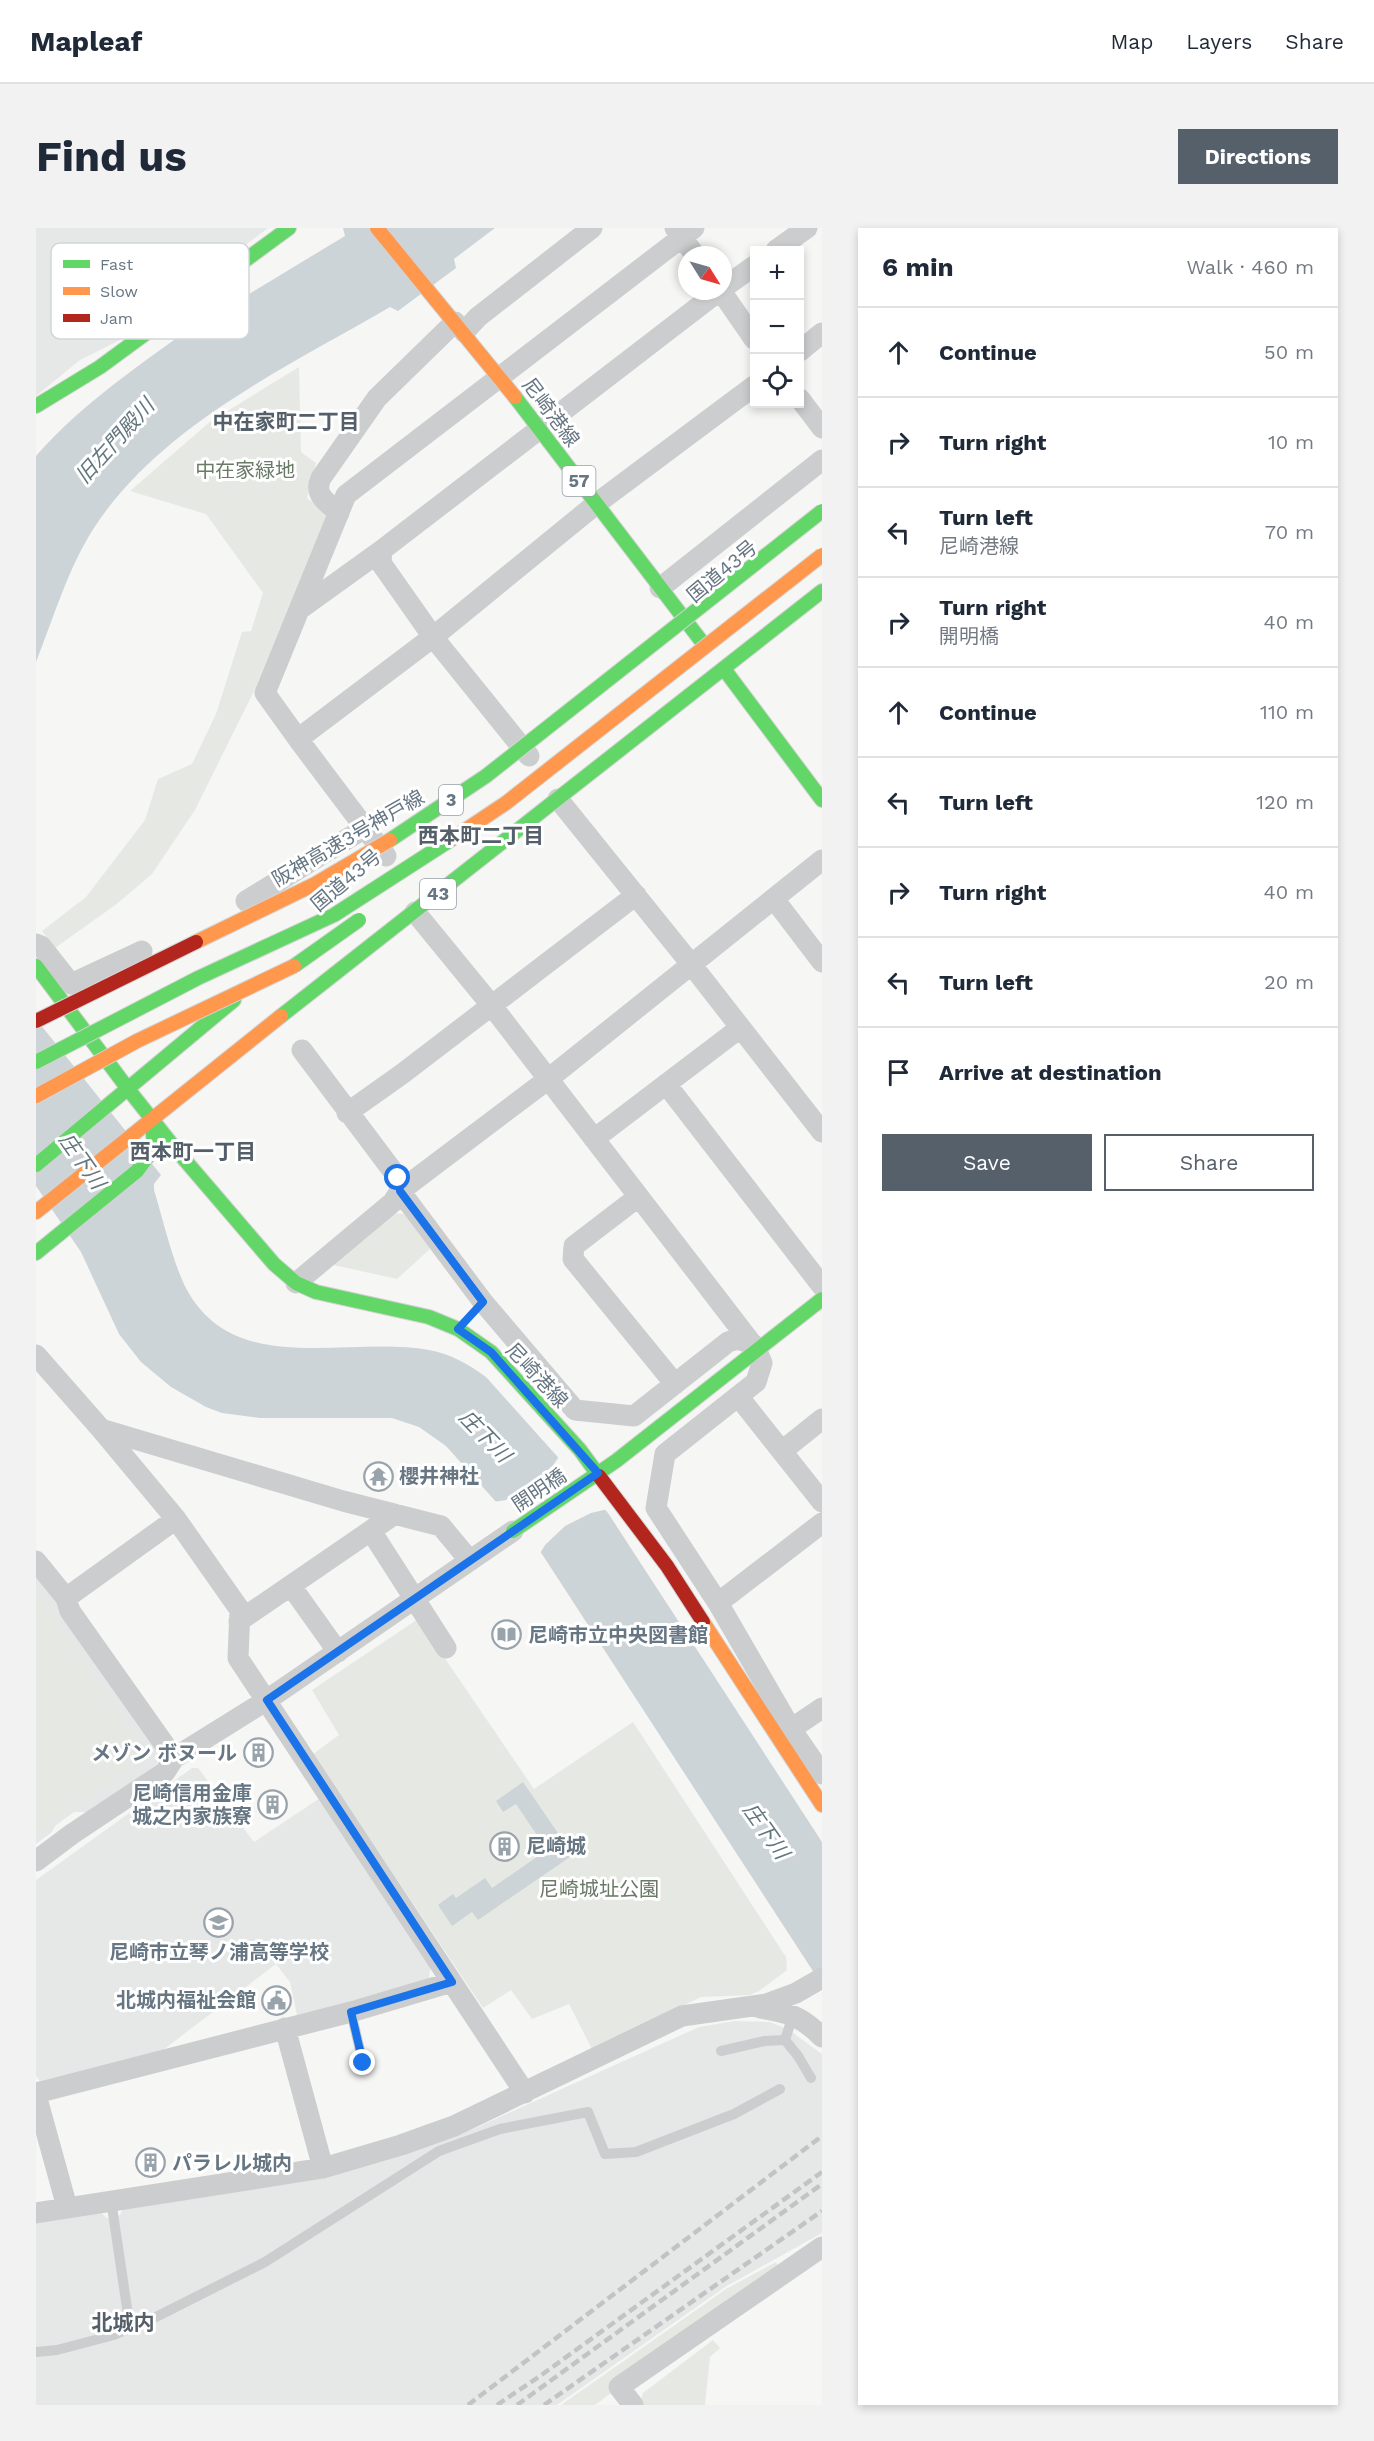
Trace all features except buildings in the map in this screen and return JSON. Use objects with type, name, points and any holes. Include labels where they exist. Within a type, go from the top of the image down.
[{"type":"main road","points":[[249,257],[289,228]]},
{"type":"main road","name":"尼崎港線","points":[[377,228],[500,377],[822,800]]},
{"type":"main road","points":[[36,406],[44,399],[100,367],[138,339]]},
{"type":"main road","name":"国道43号","points":[[475,800],[822,512]]},
{"type":"main road","name":"阪神高速3号神戸線","points":[[36,1021],[315,884],[405,831],[486,776],[822,512]]},
{"type":"main road","name":"3","points":[[36,1062],[198,978],[334,915],[506,803],[822,555]]},
{"type":"main road","name":"43","points":[[36,1212],[298,1001],[415,912],[822,591]]},
{"type":"main road","points":[[403,888],[506,803]]},
{"type":"main road","name":"国道43号","points":[[36,1165],[430,837]]},
{"type":"main road","points":[[36,1096],[136,1041],[297,964],[368,914]]},
{"type":"main road","name":"尼崎港線","points":[[36,966],[152,1119],[274,1264],[296,1283],[316,1292],[429,1317],[458,1329],[491,1352],[667,1566],[820,1804]]},
{"type":"main road","points":[[95,1097],[128,1089]]},
{"type":"main road","points":[[36,1253],[137,1172],[154,1148],[152,1119]]},
{"type":"main road","name":"開明橋","points":[[513,1531],[593,1477],[754,1347],[822,1299]]},
{"type":"street","points":[[339,513],[319,494],[317,486],[377,398],[460,327],[478,317],[592,228]]},
{"type":"street","points":[[782,246],[807,228]]},
{"type":"street","points":[[393,866],[265,693],[346,495],[500,377],[684,231],[691,246]]},
{"type":"street","points":[[732,282],[750,269]]},
{"type":"street","points":[[299,609],[377,557],[708,300]]},
{"type":"street","points":[[728,300],[750,333]]},
{"type":"street","points":[[804,348],[822,333]]},
{"type":"street","points":[[298,740],[433,637],[596,504],[750,389]]},
{"type":"street","points":[[804,404],[822,428]]},
{"type":"street","points":[[660,588],[822,460]]},
{"type":"street","points":[[377,557],[433,637],[529,756]]},
{"type":"street","points":[[558,799],[822,1132]]},
{"type":"street","points":[[36,944],[41,946],[71,984],[253,898],[365,828]]},
{"type":"street","points":[[296,1283],[393,1202],[400,1191],[547,1080],[822,860]]},
{"type":"street","points":[[347,1113],[402,1074],[636,895]]},
{"type":"street","points":[[774,899],[822,962]]},
{"type":"street","points":[[415,912],[492,1006],[754,1347],[762,1362],[756,1382],[665,1454],[656,1508],[718,1603],[790,1729],[822,1774]]},
{"type":"street","points":[[594,1139],[740,1028]]},
{"type":"street","points":[[302,1050],[398,1178],[400,1191],[483,1302],[575,1410],[634,1416],[728,1342],[737,1339],[754,1347]]},
{"type":"street","points":[[666,1084],[822,1286]]},
{"type":"street","points":[[638,1197],[574,1246],[573,1259],[675,1384]]},
{"type":"street","points":[[458,1329],[483,1302]]},
{"type":"street","points":[[36,1355],[176,1519],[240,1610],[238,1658],[525,2093]]},
{"type":"street","points":[[738,1396],[822,1502]]},
{"type":"street","points":[[782,1451],[822,1419]]},
{"type":"street","points":[[101,1429],[343,1501],[441,1526],[470,1561]]},
{"type":"street","points":[[239,1621],[395,1514]]},
{"type":"street","points":[[66,1598],[176,1519]]},
{"type":"street","points":[[718,1603],[822,1524]]},
{"type":"street","points":[[371,1531],[413,1600],[446,1648]]},
{"type":"street","points":[[36,1861],[165,1772],[174,1758],[267,1700],[513,1531]]},
{"type":"street","points":[[36,1561],[66,1598],[70,1611],[174,1758]]},
{"type":"street","points":[[291,1586],[338,1652]]},
{"type":"street","points":[[790,1729],[822,1708]]},
{"type":"street","points":[[36,2213],[324,2168],[454,2126],[682,2016],[766,2004],[796,1993],[822,1978]]},
{"type":"street","points":[[67,2207],[36,2094],[351,2012],[452,1982]]},
{"type":"street","points":[[735,2007],[759,2008],[793,2015],[806,2021],[822,2037]]},
{"type":"street","points":[[285,2028],[324,2168]]},
{"type":"street","points":[[633,2405],[619,2387],[822,2247]]},
{"type":"lane","points":[[351,2012],[363,2063]]},
{"type":"lane","points":[[785,2040],[793,2015]]},
{"type":"lane","points":[[721,2051],[765,2041],[785,2040]]},
{"type":"lane","points":[[785,2040],[811,2078]]},
{"type":"lane","points":[[36,2352],[57,2350],[114,2335],[130,2328],[266,2262],[439,2151],[500,2128],[588,2112],[605,2154],[636,2152],[735,2114],[780,2089]]},
{"type":"lane","points":[[111,2200],[130,2328]]},
{"type":"shaded area","points":[[36,228],[268,228],[248,243],[51,243],[51,339],[121,339],[80,360],[36,396]]},
{"type":"shaded area","points":[[36,1571],[158,1751],[157,1764],[90,1812],[74,1812],[36,1844]]},
{"type":"shaded area","name":"尼崎市立琴ノ浦高等学校","points":[[192,1768],[198,1768],[254,1842],[320,1798],[431,1965],[428,1983],[297,2015],[290,1982],[276,1964],[163,2050],[40,2081],[36,2076],[36,1880]]},
{"type":"shaded area","points":[[735,2021],[770,2022],[789,2030],[822,2054],[822,2233],[725,2287],[557,2405],[36,2405],[36,2223],[100,2212],[107,2218],[120,2215],[124,2207],[427,2145],[473,2129],[699,2027]]},
{"type":"green space","name":"中在家緑地","points":[[299,367],[301,452],[316,463],[307,498],[328,514],[254,691],[195,810],[152,874],[118,903],[55,948],[42,931],[86,897],[145,820],[158,779],[192,764],[216,714],[242,632],[251,631],[263,593],[206,514],[130,491],[211,421]]},
{"type":"green space","points":[[390,1213],[405,1214],[430,1249],[397,1279],[329,1264]]},
{"type":"green space","points":[[39,1596],[146,1754],[36,1834],[36,1599]]},
{"type":"green space","name":"尼崎城址公園","points":[[418,1619],[534,1789],[633,1722],[786,1957],[787,1970],[750,1995],[701,1997],[592,2049],[569,2004],[532,2019],[511,1990],[483,2008],[313,1754],[339,1735],[312,1690]]},
{"type":"green space","points":[[776,2262],[779,2268],[595,2405],[561,2405],[726,2289]]},
{"type":"green space","points":[[713,2340],[720,2348],[710,2357],[705,2405],[640,2405],[643,2393]]},
{"type":"water","name":"旧左門殿川","points":[[343,228],[495,228],[454,259],[456,268],[398,311],[390,307],[268,376],[190,429],[154,459],[121,492],[85,543],[69,576],[36,662],[36,456],[73,418],[175,339],[249,339],[249,294],[345,236]]},
{"type":"water","name":"庄下川","points":[[36,1019],[161,1175],[154,1184],[154,1190],[173,1255],[187,1290],[208,1318],[234,1335],[264,1344],[296,1348],[398,1347],[429,1350],[459,1360],[486,1377],[608,1513],[822,1842],[822,1985],[540,1551],[446,1446],[419,1427],[392,1418],[260,1418],[222,1413],[206,1407],[171,1387],[141,1362],[119,1334],[81,1252],[36,1186]]},
{"type":"water","points":[[523,1782],[573,1855],[478,1920],[472,1912],[452,1926],[438,1905],[453,1894],[456,1898],[485,1878],[492,1888],[547,1850],[516,1804],[503,1812],[496,1801]]},
{"type":"pier","points":[[560,1455],[608,1509],[591,1513],[565,1526],[545,1545],[539,1555],[493,1502],[506,1500],[535,1483]]},
{"type":"railway","points":[[468,2405],[822,2136]]},
{"type":"railway","points":[[497,2405],[822,2172]]},
{"type":"railway","points":[[517,2405],[822,2184]]},
{"type":"railway","points":[[544,2405],[822,2211]]},
{"type":"traffic: fast","points":[[249,257],[289,228]]},
{"type":"traffic: fast","points":[[36,406],[100,367],[138,339]]},
{"type":"traffic: fast","points":[[515,397],[702,642]]},
{"type":"traffic: fast","points":[[390,840],[486,776],[822,511]]},
{"type":"traffic: fast","points":[[281,1016],[822,591]]},
{"type":"traffic: fast","points":[[724,669],[822,800]]},
{"type":"traffic: fast","points":[[36,1062],[198,978],[334,915],[452,839]]},
{"type":"traffic: fast","points":[[294,966],[359,920]]},
{"type":"traffic: fast","points":[[36,966],[128,1089]]},
{"type":"traffic: fast","points":[[36,1165],[234,1000]]},
{"type":"traffic: fast","points":[[128,1089],[178,1152],[274,1264],[296,1283],[316,1292],[429,1317],[458,1329],[491,1352],[580,1450],[599,1476]]},
{"type":"traffic: fast","points":[[36,1253],[137,1171],[154,1148],[152,1119]]},
{"type":"traffic: fast","points":[[513,1531],[616,1461],[822,1299]]},
{"type":"traffic: slow","points":[[377,228],[515,397]]},
{"type":"traffic: slow","points":[[452,839],[506,803],[822,555]]},
{"type":"traffic: slow","points":[[196,942],[315,884],[390,840]]},
{"type":"traffic: slow","points":[[36,1096],[137,1041],[294,966]]},
{"type":"traffic: slow","points":[[36,1212],[281,1016]]},
{"type":"traffic: slow","points":[[703,1622],[822,1805]]},
{"type":"traffic: jam","points":[[36,1021],[196,942]]},
{"type":"traffic: jam","points":[[599,1476],[667,1566],[703,1622]]},
{"type":"place","name":"櫻井神社","points":[[378,1476]]},
{"type":"place","name":"尼崎市立中央図書館","points":[[507,1635]]},
{"type":"place","name":"メゾン ボヌール","points":[[258,1753]]},
{"type":"place","name":"尼崎信用金庫 城之内家族寮","points":[[273,1805]]},
{"type":"place","name":"尼崎城","points":[[505,1846]]},
{"type":"place","name":"尼崎市立琴ノ浦高等学校","points":[[219,1922]]},
{"type":"place","name":"北城内福祉会館","points":[[277,2000]]},
{"type":"place","name":"パラレル城内","points":[[151,2163]]},
{"type":"district","name":"中在家町二丁目","points":[[286,422]]},
{"type":"district","name":"西本町二丁目","points":[[481,836]]},
{"type":"district","name":"西本町一丁目","points":[[193,1152]]},
{"type":"district","name":"北城内","points":[[123,2323]]},
{"type":"route","points":[[363,2063],[351,2012],[452,1982],[267,1700],[598,1473],[491,1352],[458,1329],[483,1302],[400,1191],[398,1178]]}]
